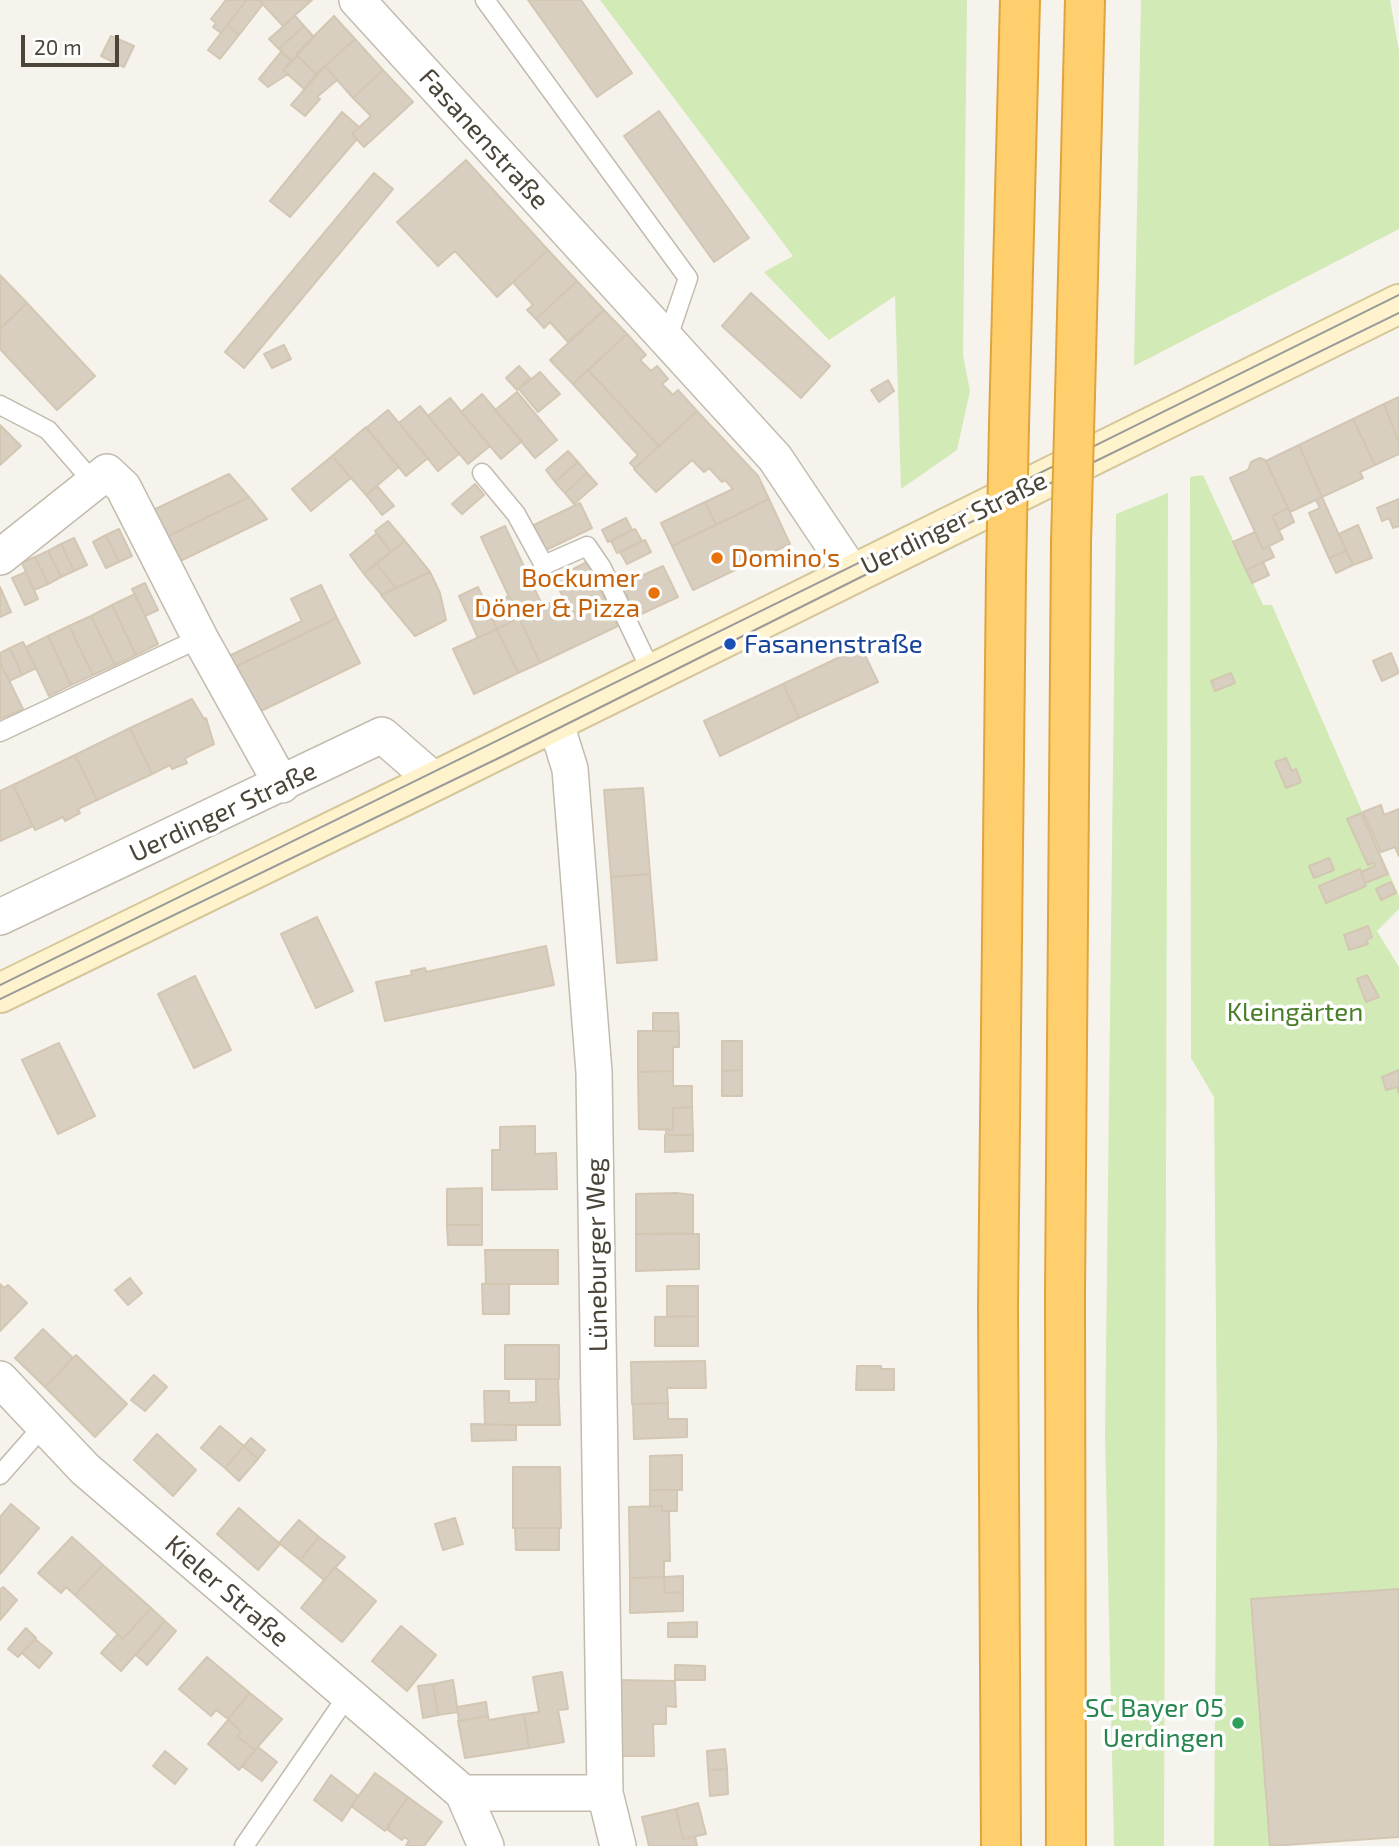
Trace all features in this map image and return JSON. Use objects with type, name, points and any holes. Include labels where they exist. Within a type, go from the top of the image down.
[{"type":"highway","points":[[1001,1846],[998,1305],[1006,573],[1020,0]]},
{"type":"highway","points":[[1066,1846],[1065,1294],[1071,543],[1084,0]]},
{"type":"street","name":"Fasanenstraße","points":[[357,0],[775,458],[852,573]]},
{"type":"street","name":"Uerdinger Straße","points":[[0,993],[1399,304]]},
{"type":"street","points":[[0,557],[107,472],[123,487],[200,638],[282,785]]},
{"type":"street","name":"Lüneburger Weg","points":[[555,721],[570,769],[594,1072],[604,1793]]},
{"type":"street","name":"Uerdinger Straße","points":[[0,917],[282,785],[382,735],[435,781]]},
{"type":"street","name":"Kieler Straße","points":[[0,1379],[85,1469],[463,1793],[486,1846]]},
{"type":"street","points":[[463,1793],[604,1793],[618,1846]]},
{"type":"lane","points":[[485,0],[688,278],[667,340]]},
{"type":"lane","points":[[0,405],[48,430],[94,483]]},
{"type":"lane","points":[[481,473],[516,514],[544,565],[587,546],[602,568],[652,673]]},
{"type":"lane","points":[[0,732],[200,638]]},
{"type":"lane","points":[[0,1475],[44,1425]]},
{"type":"lane","points":[[244,1846],[348,1695]]},
{"type":"green space","points":[[600,0],[967,0],[963,355],[970,391],[957,450],[901,489],[895,296],[829,340],[764,272],[793,256]]},
{"type":"green space","points":[[1141,0],[1390,0],[1399,51],[1399,229],[1134,366]]},
{"type":"green space","name":"Kleingärten","points":[[1203,475],[1263,605],[1272,605],[1399,896],[1399,909],[1377,931],[1399,967],[1399,1589],[1251,1600],[1270,1846],[1214,1846],[1217,1443],[1214,1097],[1191,1058],[1190,477]]},
{"type":"green space","points":[[1168,493],[1164,1846],[1114,1846],[1105,1435],[1116,514]]},
{"type":"building","points":[[226,0],[247,0],[221,33],[213,27],[216,23],[211,19]]},
{"type":"building","points":[[247,0],[259,0],[263,4],[239,35],[227,25]]},
{"type":"building","points":[[259,0],[312,0],[283,26]]},
{"type":"building","points":[[528,0],[581,0],[632,73],[597,97]]},
{"type":"building","points":[[295,16],[304,26],[279,49],[269,39]]},
{"type":"building","points":[[334,16],[355,39],[316,74],[296,54]]},
{"type":"building","points":[[227,25],[239,35],[220,59],[208,50]]},
{"type":"building","points":[[304,26],[314,37],[292,61],[279,49]]},
{"type":"building","points":[[111,36],[134,46],[124,67],[101,56]]},
{"type":"building","points":[[355,39],[383,70],[353,98],[325,66]]},
{"type":"building","points":[[281,52],[291,61],[283,70],[288,74],[268,87],[259,79]]},
{"type":"building","points":[[298,56],[316,74],[304,89],[283,70]]},
{"type":"building","points":[[325,66],[337,80],[317,97],[320,99],[305,116],[291,105]]},
{"type":"building","points":[[383,70],[413,102],[364,147],[352,134],[371,116],[353,98]]},
{"type":"building","points":[[659,111],[749,238],[714,262],[624,136]]},
{"type":"building","points":[[342,112],[359,127],[352,134],[357,139],[290,217],[270,201]]},
{"type":"building","points":[[466,160],[548,250],[497,297],[455,251],[438,266],[397,222]]},
{"type":"building","points":[[374,173],[393,189],[244,368],[225,352]]},
{"type":"building","points":[[548,250],[577,281],[536,319],[527,310],[533,305],[513,282]]},
{"type":"building","points":[[0,275],[27,303],[0,329]]},
{"type":"building","points":[[577,281],[604,310],[568,342],[550,322],[544,328],[536,319]]},
{"type":"building","points":[[751,293],[830,366],[801,398],[722,326]]},
{"type":"building","points":[[27,303],[95,376],[57,410],[0,349],[0,329]]},
{"type":"building","points":[[604,310],[627,334],[573,384],[550,360]]},
{"type":"building","points":[[627,334],[646,355],[640,360],[651,371],[657,366],[668,379],[662,384],[673,395],[678,390],[697,411],[659,446],[588,370]]},
{"type":"building","points":[[284,345],[291,359],[272,368],[264,354]]},
{"type":"building","points":[[519,366],[530,378],[517,390],[506,378]]},
{"type":"building","points":[[588,370],[659,446],[635,468],[630,463],[638,455],[573,384]]},
{"type":"building","points":[[540,372],[560,394],[538,412],[519,389]]},
{"type":"building","points":[[888,380],[894,391],[879,402],[871,390]]},
{"type":"building","points":[[517,392],[557,440],[535,458],[495,410]]},
{"type":"building","points":[[482,394],[522,441],[501,459],[461,412]]},
{"type":"building","points":[[1399,397],[1399,443],[1384,404]]},
{"type":"building","points":[[450,398],[490,446],[468,464],[428,416]]},
{"type":"building","points":[[1384,404],[1399,443],[1399,454],[1375,465],[1353,419]]},
{"type":"building","points":[[420,406],[459,454],[438,471],[399,423]]},
{"type":"building","points":[[388,410],[428,458],[406,476],[366,428]]},
{"type":"building","points":[[697,411],[758,476],[769,499],[716,525],[705,502],[733,489],[709,468],[704,472],[692,460],[656,492],[634,469]]},
{"type":"building","points":[[1353,419],[1375,465],[1360,472],[1363,478],[1322,497],[1299,445]]},
{"type":"building","points":[[0,425],[21,446],[0,465]]},
{"type":"building","points":[[366,427],[399,467],[366,495],[332,456]]},
{"type":"building","points":[[1299,445],[1322,497],[1290,512],[1266,461]]},
{"type":"building","points":[[568,451],[578,462],[555,482],[546,470]]},
{"type":"building","points":[[332,456],[351,478],[311,511],[292,489]]},
{"type":"building","points":[[1260,458],[1265,460],[1288,508],[1272,516],[1283,539],[1263,549],[1230,478],[1248,470],[1251,462]]},
{"type":"building","points":[[578,462],[587,473],[565,493],[555,482]]},
{"type":"building","points":[[587,473],[597,484],[574,504],[565,493]]},
{"type":"building","points":[[229,474],[249,497],[160,540],[147,513]]},
{"type":"building","points":[[475,484],[484,495],[462,514],[452,504]]},
{"type":"building","points":[[377,486],[394,506],[382,515],[366,495]]},
{"type":"building","points":[[249,497],[267,519],[172,565],[160,540]]},
{"type":"building","points":[[1322,497],[1346,551],[1329,558],[1309,513],[1320,508],[1316,500]]},
{"type":"building","points":[[769,499],[790,544],[693,590],[672,546]]},
{"type":"building","points":[[1399,499],[1399,526],[1393,528],[1389,518],[1382,521],[1377,508]]},
{"type":"building","points":[[705,502],[716,525],[672,546],[661,523]]},
{"type":"building","points":[[580,503],[592,528],[546,550],[534,525]]},
{"type":"building","points":[[1288,508],[1294,522],[1279,530],[1272,516]]},
{"type":"building","points":[[626,518],[632,530],[608,542],[602,530]]},
{"type":"building","points":[[388,521],[405,541],[391,552],[375,531]]},
{"type":"building","points":[[1358,525],[1372,558],[1353,565],[1339,534]]},
{"type":"building","points":[[505,526],[543,607],[519,618],[481,537]]},
{"type":"building","points":[[119,529],[132,556],[119,562],[106,535]]},
{"type":"building","points":[[635,529],[642,541],[617,553],[611,541]]},
{"type":"building","points":[[1255,532],[1263,549],[1269,546],[1274,557],[1246,570],[1233,542]]},
{"type":"building","points":[[377,533],[391,552],[364,574],[350,555]]},
{"type":"building","points":[[106,535],[119,562],[106,568],[93,542]]},
{"type":"building","points":[[74,538],[87,565],[74,571],[61,544]]},
{"type":"building","points":[[645,540],[651,552],[627,564],[620,552]]},
{"type":"building","points":[[405,541],[430,572],[396,588],[376,563]]},
{"type":"building","points":[[61,544],[74,571],[61,577],[48,551]]},
{"type":"building","points":[[48,551],[61,577],[48,584],[35,557]]},
{"type":"building","points":[[1346,551],[1353,565],[1336,573],[1329,558]]},
{"type":"building","points":[[35,557],[48,584],[34,590],[22,563]]},
{"type":"building","points":[[587,562],[618,626],[540,663],[519,618],[563,597],[554,579]]},
{"type":"building","points":[[1263,562],[1269,575],[1252,583],[1246,570]]},
{"type":"building","points":[[376,563],[396,588],[382,595],[364,574]]},
{"type":"building","points":[[663,566],[678,597],[637,616],[622,585]]},
{"type":"building","points":[[26,572],[38,599],[25,605],[12,578]]},
{"type":"building","points":[[430,572],[440,593],[446,620],[415,636],[381,595]]},
{"type":"building","points":[[145,583],[158,610],[145,616],[132,589]]},
{"type":"building","points":[[321,585],[337,618],[235,667],[229,656],[302,621],[291,599]]},
{"type":"building","points":[[0,587],[11,612],[0,617]]},
{"type":"building","points":[[478,587],[497,629],[478,638],[459,596]]},
{"type":"building","points":[[135,594],[158,644],[136,655],[112,605]]},
{"type":"building","points":[[509,596],[519,618],[497,629],[487,607]]},
{"type":"building","points":[[112,605],[136,655],[115,665],[91,616]]},
{"type":"building","points":[[91,616],[115,665],[93,675],[69,626]]},
{"type":"building","points":[[337,618],[360,663],[257,713],[235,667]]},
{"type":"building","points":[[519,618],[540,663],[518,673],[497,629]]},
{"type":"building","points":[[69,626],[93,675],[71,685],[48,636]]},
{"type":"building","points":[[497,629],[518,673],[474,694],[453,649]]},
{"type":"building","points":[[48,636],[71,685],[49,696],[26,647]]},
{"type":"building","points":[[23,642],[36,668],[22,675],[10,648]]},
{"type":"building","points":[[861,647],[878,682],[799,718],[783,684]]},
{"type":"building","points":[[10,648],[22,675],[9,681],[0,662],[0,653]]},
{"type":"building","points":[[1391,653],[1399,673],[1382,681],[1373,661]]},
{"type":"building","points":[[0,662],[23,709],[0,719]]},
{"type":"building","points":[[1231,673],[1235,683],[1215,691],[1211,681]]},
{"type":"building","points":[[783,684],[799,718],[720,756],[704,721]]},
{"type":"building","points":[[192,699],[204,719],[206,718],[214,744],[185,758],[187,763],[172,769],[170,765],[152,774],[130,728]]},
{"type":"building","points":[[130,728],[152,774],[97,800],[75,755]]},
{"type":"building","points":[[75,755],[97,800],[78,809],[80,813],[65,821],[63,817],[35,830],[13,785]]},
{"type":"building","points":[[1286,758],[1292,771],[1296,769],[1301,782],[1286,788],[1275,762]]},
{"type":"building","points":[[13,785],[33,826],[0,841],[0,791]]},
{"type":"building","points":[[643,788],[650,874],[611,877],[604,790]]},
{"type":"building","points":[[1381,805],[1384,815],[1399,809],[1399,856],[1395,847],[1381,852],[1363,812]]},
{"type":"building","points":[[1361,813],[1388,874],[1365,883],[1361,872],[1375,866],[1374,863],[1368,865],[1347,819]]},
{"type":"building","points":[[1329,858],[1334,870],[1314,878],[1309,866]]},
{"type":"building","points":[[1360,869],[1366,886],[1326,903],[1319,886]]},
{"type":"building","points":[[650,874],[657,960],[617,963],[611,877]]},
{"type":"building","points":[[1391,882],[1396,893],[1381,900],[1376,889]]},
{"type":"building","points":[[317,917],[353,991],[316,1008],[281,934]]},
{"type":"building","points":[[1368,926],[1372,937],[1366,940],[1368,944],[1349,950],[1344,935]]},
{"type":"building","points":[[546,946],[554,985],[385,1021],[376,982],[412,975],[411,971],[425,968],[426,972]]},
{"type":"building","points":[[1367,975],[1379,997],[1366,1002],[1357,979]]},
{"type":"building","points":[[195,976],[231,1050],[194,1068],[158,994]]},
{"type":"building","points":[[653,1013],[678,1013],[679,1031],[653,1031]]},
{"type":"building","points":[[638,1031],[679,1031],[679,1047],[673,1047],[673,1071],[638,1072]]},
{"type":"building","points":[[722,1041],[742,1041],[742,1070],[722,1071]]},
{"type":"building","points":[[59,1043],[95,1116],[58,1134],[22,1060]]},
{"type":"building","points":[[742,1070],[742,1096],[722,1096],[722,1071]]},
{"type":"building","points":[[1399,1070],[1399,1093],[1397,1087],[1386,1090],[1382,1077]]},
{"type":"building","points":[[673,1071],[673,1086],[692,1086],[692,1107],[673,1108],[673,1130],[639,1129],[638,1072]]},
{"type":"building","points":[[692,1107],[693,1135],[666,1135],[666,1129],[673,1130],[673,1108]]},
{"type":"building","points":[[535,1126],[535,1154],[556,1153],[557,1189],[492,1190],[492,1150],[500,1150],[500,1127]]},
{"type":"building","points":[[665,1135],[693,1135],[693,1151],[665,1152]]},
{"type":"building","points":[[482,1188],[482,1225],[447,1225],[447,1189]]},
{"type":"building","points":[[636,1194],[693,1195],[693,1233],[636,1234]]},
{"type":"building","points":[[447,1225],[482,1225],[482,1245],[448,1245]]},
{"type":"building","points":[[636,1234],[699,1234],[699,1269],[636,1271]]},
{"type":"building","points":[[485,1250],[558,1250],[558,1284],[482,1284],[486,1283]]},
{"type":"building","points":[[130,1278],[142,1293],[128,1305],[115,1290]]},
{"type":"building","points":[[0,1284],[4,1288],[8,1285],[27,1303],[0,1331]]},
{"type":"building","points":[[482,1284],[509,1284],[509,1314],[483,1314]]},
{"type":"building","points":[[667,1286],[698,1286],[698,1316],[667,1317]]},
{"type":"building","points":[[698,1316],[698,1346],[655,1346],[655,1317]]},
{"type":"building","points":[[43,1329],[73,1358],[45,1387],[15,1358]]},
{"type":"building","points":[[505,1345],[559,1345],[559,1379],[505,1379]]},
{"type":"building","points":[[76,1355],[127,1404],[95,1437],[45,1387]]},
{"type":"building","points":[[705,1361],[706,1388],[667,1388],[668,1403],[632,1404],[631,1362]]},
{"type":"building","points":[[857,1366],[894,1369],[894,1390],[856,1390]]},
{"type":"building","points":[[154,1375],[167,1387],[145,1411],[131,1400]]},
{"type":"building","points":[[536,1379],[558,1379],[560,1425],[485,1425],[484,1391],[509,1391],[509,1403],[536,1402]]},
{"type":"building","points":[[668,1403],[668,1419],[687,1419],[687,1437],[634,1439],[633,1404]]},
{"type":"building","points":[[471,1424],[516,1425],[516,1440],[472,1441]]},
{"type":"building","points":[[220,1426],[244,1446],[225,1468],[201,1448]]},
{"type":"building","points":[[157,1434],[196,1470],[173,1496],[134,1460]]},
{"type":"building","points":[[251,1438],[265,1450],[258,1459],[244,1446]]},
{"type":"building","points":[[244,1446],[258,1459],[239,1481],[225,1468]]},
{"type":"building","points":[[682,1455],[682,1490],[650,1490],[650,1456]]},
{"type":"building","points":[[513,1467],[560,1467],[561,1528],[513,1528]]},
{"type":"building","points":[[650,1490],[677,1490],[677,1511],[662,1511],[662,1506],[650,1507]]},
{"type":"building","points":[[11,1504],[39,1528],[0,1574],[0,1517]]},
{"type":"building","points":[[662,1506],[662,1511],[669,1511],[670,1561],[664,1561],[664,1577],[630,1578],[629,1507]]},
{"type":"building","points":[[239,1508],[280,1544],[258,1570],[217,1534]]},
{"type":"building","points":[[455,1518],[463,1544],[443,1550],[435,1524]]},
{"type":"building","points":[[299,1520],[319,1537],[300,1560],[279,1543]]},
{"type":"building","points":[[515,1528],[559,1528],[559,1550],[516,1550]]},
{"type":"building","points":[[72,1537],[103,1565],[75,1595],[66,1587],[61,1593],[38,1573]]},
{"type":"building","points":[[319,1537],[345,1557],[324,1580],[300,1560]]},
{"type":"building","points":[[103,1565],[151,1608],[123,1639],[75,1595]]},
{"type":"building","points":[[335,1567],[376,1601],[342,1642],[301,1608]]},
{"type":"building","points":[[683,1576],[683,1592],[665,1593],[664,1577]]},
{"type":"building","points":[[664,1577],[665,1593],[683,1592],[683,1611],[630,1613],[630,1578]]},
{"type":"building","points":[[3,1587],[17,1600],[0,1620],[0,1590]]},
{"type":"building","points":[[1399,1589],[1399,1837],[1270,1846],[1251,1599]]},
{"type":"building","points":[[151,1608],[165,1621],[121,1671],[101,1653],[118,1634],[123,1639]]},
{"type":"building","points":[[165,1621],[176,1631],[147,1665],[136,1655]]},
{"type":"building","points":[[697,1622],[697,1637],[668,1637],[668,1623]]},
{"type":"building","points":[[401,1626],[436,1655],[407,1691],[372,1661]]},
{"type":"building","points":[[26,1628],[36,1638],[18,1657],[8,1649]]},
{"type":"building","points":[[35,1639],[52,1653],[39,1668],[22,1653]]},
{"type":"building","points":[[207,1657],[250,1693],[228,1719],[216,1710],[211,1716],[179,1689]]},
{"type":"building","points":[[675,1665],[705,1666],[705,1680],[675,1680]]},
{"type":"building","points":[[562,1672],[568,1709],[558,1710],[564,1742],[529,1748],[524,1714],[539,1712],[533,1677]]},
{"type":"building","points":[[453,1680],[458,1712],[438,1715],[433,1684]]},
{"type":"building","points":[[618,1680],[675,1681],[676,1707],[666,1706],[666,1724],[653,1724],[654,1756],[619,1756]]},
{"type":"building","points":[[433,1684],[438,1715],[423,1718],[418,1686]]},
{"type":"building","points":[[250,1693],[282,1719],[255,1750],[237,1736],[241,1731],[228,1719]]},
{"type":"building","points":[[486,1702],[488,1716],[459,1721],[457,1707]]},
{"type":"building","points":[[524,1714],[529,1748],[465,1758],[458,1721],[488,1716],[489,1720]]},
{"type":"building","points":[[228,1720],[241,1731],[237,1736],[255,1750],[239,1770],[208,1744]]},
{"type":"building","points":[[258,1747],[277,1762],[262,1781],[242,1766]]},
{"type":"building","points":[[725,1749],[727,1769],[708,1770],[707,1751]]},
{"type":"building","points":[[165,1751],[187,1769],[175,1784],[153,1766]]},
{"type":"building","points":[[727,1769],[728,1794],[710,1796],[708,1770]]},
{"type":"building","points":[[375,1773],[408,1797],[385,1831],[351,1806]]},
{"type":"building","points":[[331,1775],[358,1796],[342,1821],[314,1800]]},
{"type":"building","points":[[408,1797],[442,1822],[424,1846],[406,1846],[409,1840],[404,1837],[402,1840],[388,1830],[388,1825]]},
{"type":"building","points":[[698,1803],[706,1834],[683,1839],[676,1809]]},
{"type":"building","points":[[676,1809],[683,1839],[695,1836],[697,1846],[649,1846],[642,1817]]},
{"type":"tram line","points":[[0,985],[1399,295]]},
{"type":"tram line","points":[[0,999],[503,756],[967,524],[1399,313]]},
{"type":"place","name":"Domino's","points":[[717,558]]},
{"type":"place","name":"Bockumer Döner & Pizza","points":[[654,593]]},
{"type":"place","name":"Fasanenstraße","points":[[730,644]]},
{"type":"place","name":"SC Bayer 05 Uerdingen","points":[[1238,1723]]}]
